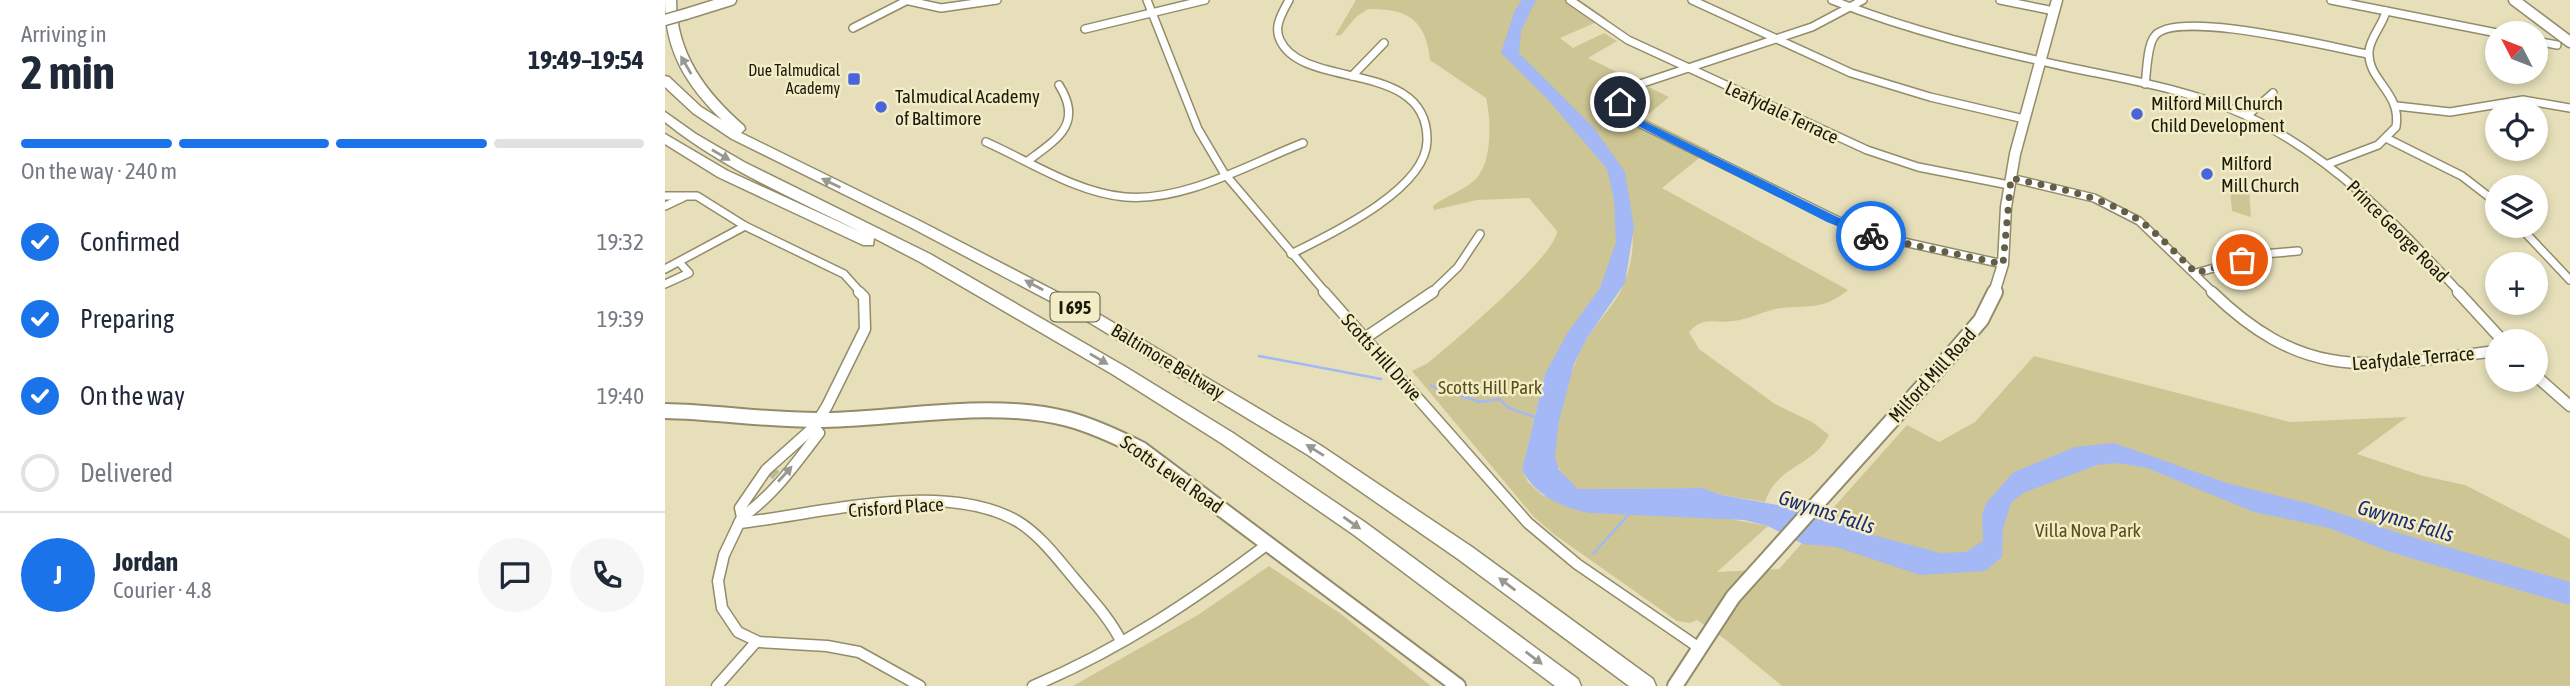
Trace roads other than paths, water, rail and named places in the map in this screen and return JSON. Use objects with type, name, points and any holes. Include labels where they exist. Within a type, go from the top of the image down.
[{"type":"highway","points":[[670,0],[671,34],[690,73],[709,101],[765,151]]},
{"type":"highway","name":"Baltimore Beltway","points":[[665,80],[716,124],[1026,281],[1198,378],[1390,500],[1643,684]]},
{"type":"highway","name":"Baltimore Beltway","points":[[665,116],[691,136],[739,165],[925,258],[1118,370],[1276,470],[1435,582],[1571,686]]},
{"type":"highway","points":[[665,138],[723,174],[997,301]]},
{"type":"main road","points":[[665,20],[731,0]]},
{"type":"main road","points":[[2514,0],[2570,42]]},
{"type":"main road","name":"Milford Mill Road","points":[[1675,686],[1733,597],[1981,320],[1997,288],[2003,264],[2010,181],[2024,119],[2056,5]]},
{"type":"main road","points":[[2552,30],[2557,45],[2570,48]]},
{"type":"main road","name":"Scotts Level Road","points":[[665,411],[815,424],[992,409],[1052,415],[1084,423],[1126,440],[1269,543],[1458,686]]},
{"type":"street","points":[[853,28],[905,1],[941,8],[997,0]]},
{"type":"street","name":"Scotts Hill Drive","points":[[1147,0],[1198,129],[1224,173],[1291,254],[1549,542],[1698,647]]},
{"type":"street","points":[[1084,29],[1205,0]]},
{"type":"street","points":[[1279,0],[1289,1],[1276,25],[1282,45],[1304,61],[1387,86],[1409,98],[1427,124],[1427,147],[1415,171],[1388,196],[1349,223],[1291,254]]},
{"type":"street","name":"Leafydale Terrace","points":[[1570,0],[1618,34],[1882,156],[2094,198],[2124,212],[2153,231],[2260,335],[2311,359],[2362,364],[2485,352]]},
{"type":"street","points":[[1692,0],[1774,40],[1875,81],[2024,119]]},
{"type":"street","name":"Prince George Road","points":[[1832,0],[1924,34],[2201,98],[2247,116],[2327,164],[2399,227],[2492,329]]},
{"type":"street","points":[[1863,0],[1851,8],[1774,40],[1630,88],[1620,102],[1625,113],[1637,122],[1848,227],[1897,243],[2003,264]]},
{"type":"street","points":[[2000,0],[2056,5]]},
{"type":"street","points":[[2331,0],[2485,31]]},
{"type":"street","points":[[2327,164],[2388,139],[2396,127],[2397,106],[2368,54],[2371,39],[2380,28],[2386,11]]},
{"type":"street","points":[[2145,84],[2153,37],[2161,30],[2181,24],[2211,25],[2368,54]]},
{"type":"street","points":[[1352,76],[1384,43]]},
{"type":"street","points":[[2548,43],[2557,45]]},
{"type":"street","points":[[1028,160],[1058,137],[1070,119],[1070,103],[1059,85]]},
{"type":"street","points":[[2247,116],[2273,93]]},
{"type":"street","points":[[2397,106],[2451,112],[2523,100],[2569,110]]},
{"type":"street","points":[[2388,139],[2462,176],[2485,194]]},
{"type":"street","points":[[986,142],[1102,192],[1126,197],[1168,192],[1303,143]]},
{"type":"street","points":[[665,206],[688,194]]},
{"type":"street","points":[[665,196],[697,196],[745,226],[844,274],[864,297],[865,329],[815,424],[766,470],[740,508],[740,520],[719,570],[718,599],[730,624],[756,642],[815,644],[860,652],[920,686]]},
{"type":"street","points":[[665,269],[745,226]]},
{"type":"street","points":[[1365,338],[1431,295],[1462,263],[1480,234]]},
{"type":"street","points":[[2530,238],[2570,280]]},
{"type":"street","points":[[2196,273],[2265,254],[2298,250]]},
{"type":"street","points":[[665,284],[689,273],[678,262]]},
{"type":"street","points":[[2548,387],[2570,406]]},
{"type":"street","points":[[740,520],[754,510],[795,464],[819,433],[815,424]]},
{"type":"street","points":[[777,467],[786,457],[787,449]]},
{"type":"street","points":[[746,498],[769,476]]},
{"type":"street","name":"Crisford Place","points":[[740,520],[935,501],[993,511],[1007,516],[1033,535],[1112,624],[1121,641]]},
{"type":"street","points":[[1033,686],[1121,641],[1212,585],[1269,543]]},
{"type":"street","points":[[717,686],[756,642]]},
{"type":"water","name":"Gwynns Falls","points":[[1522,0],[1536,0],[1521,31],[1519,53],[1594,128],[1625,172],[1634,227],[1625,283],[1587,338],[1574,364],[1559,421],[1555,455],[1559,470],[1578,489],[1702,488],[1722,495],[1827,514],[1853,530],[1941,553],[1966,552],[1983,541],[1982,516],[1986,503],[2014,472],[2075,447],[2114,443],[2227,483],[2311,504],[2405,535],[2570,582],[2570,605],[2387,551],[2329,528],[2254,512],[2147,468],[2117,463],[2097,465],[2023,493],[2011,503],[2003,528],[2002,557],[1985,571],[1920,575],[1836,547],[1803,544],[1768,526],[1744,520],[1589,513],[1550,499],[1534,487],[1522,470],[1545,374],[1568,332],[1600,288],[1616,242],[1614,200],[1607,169],[1550,102],[1501,53],[1515,10]]},
{"type":"waterway","points":[[1259,356],[1381,379]]},
{"type":"waterway","points":[[1431,386],[1480,402],[1500,399],[1507,407],[1537,418]]},
{"type":"waterway","points":[[1593,554],[1630,513]]},
{"type":"tunnel","points":[[769,476],[777,467]]},
{"type":"place","name":"Due Talmudical Academy","points":[[854,79]]},
{"type":"place","name":"Talmudical Academy of Baltimore","points":[[881,107]]},
{"type":"place","name":"Milford Mill Church Child Development","points":[[2137,114]]},
{"type":"place","name":"Milford Mill Church","points":[[2207,174]]},
{"type":"park label","name":"Scotts Hill Park","points":[[1490,387]]},
{"type":"park label","name":"Villa Nova Park","points":[[2088,530]]}]
